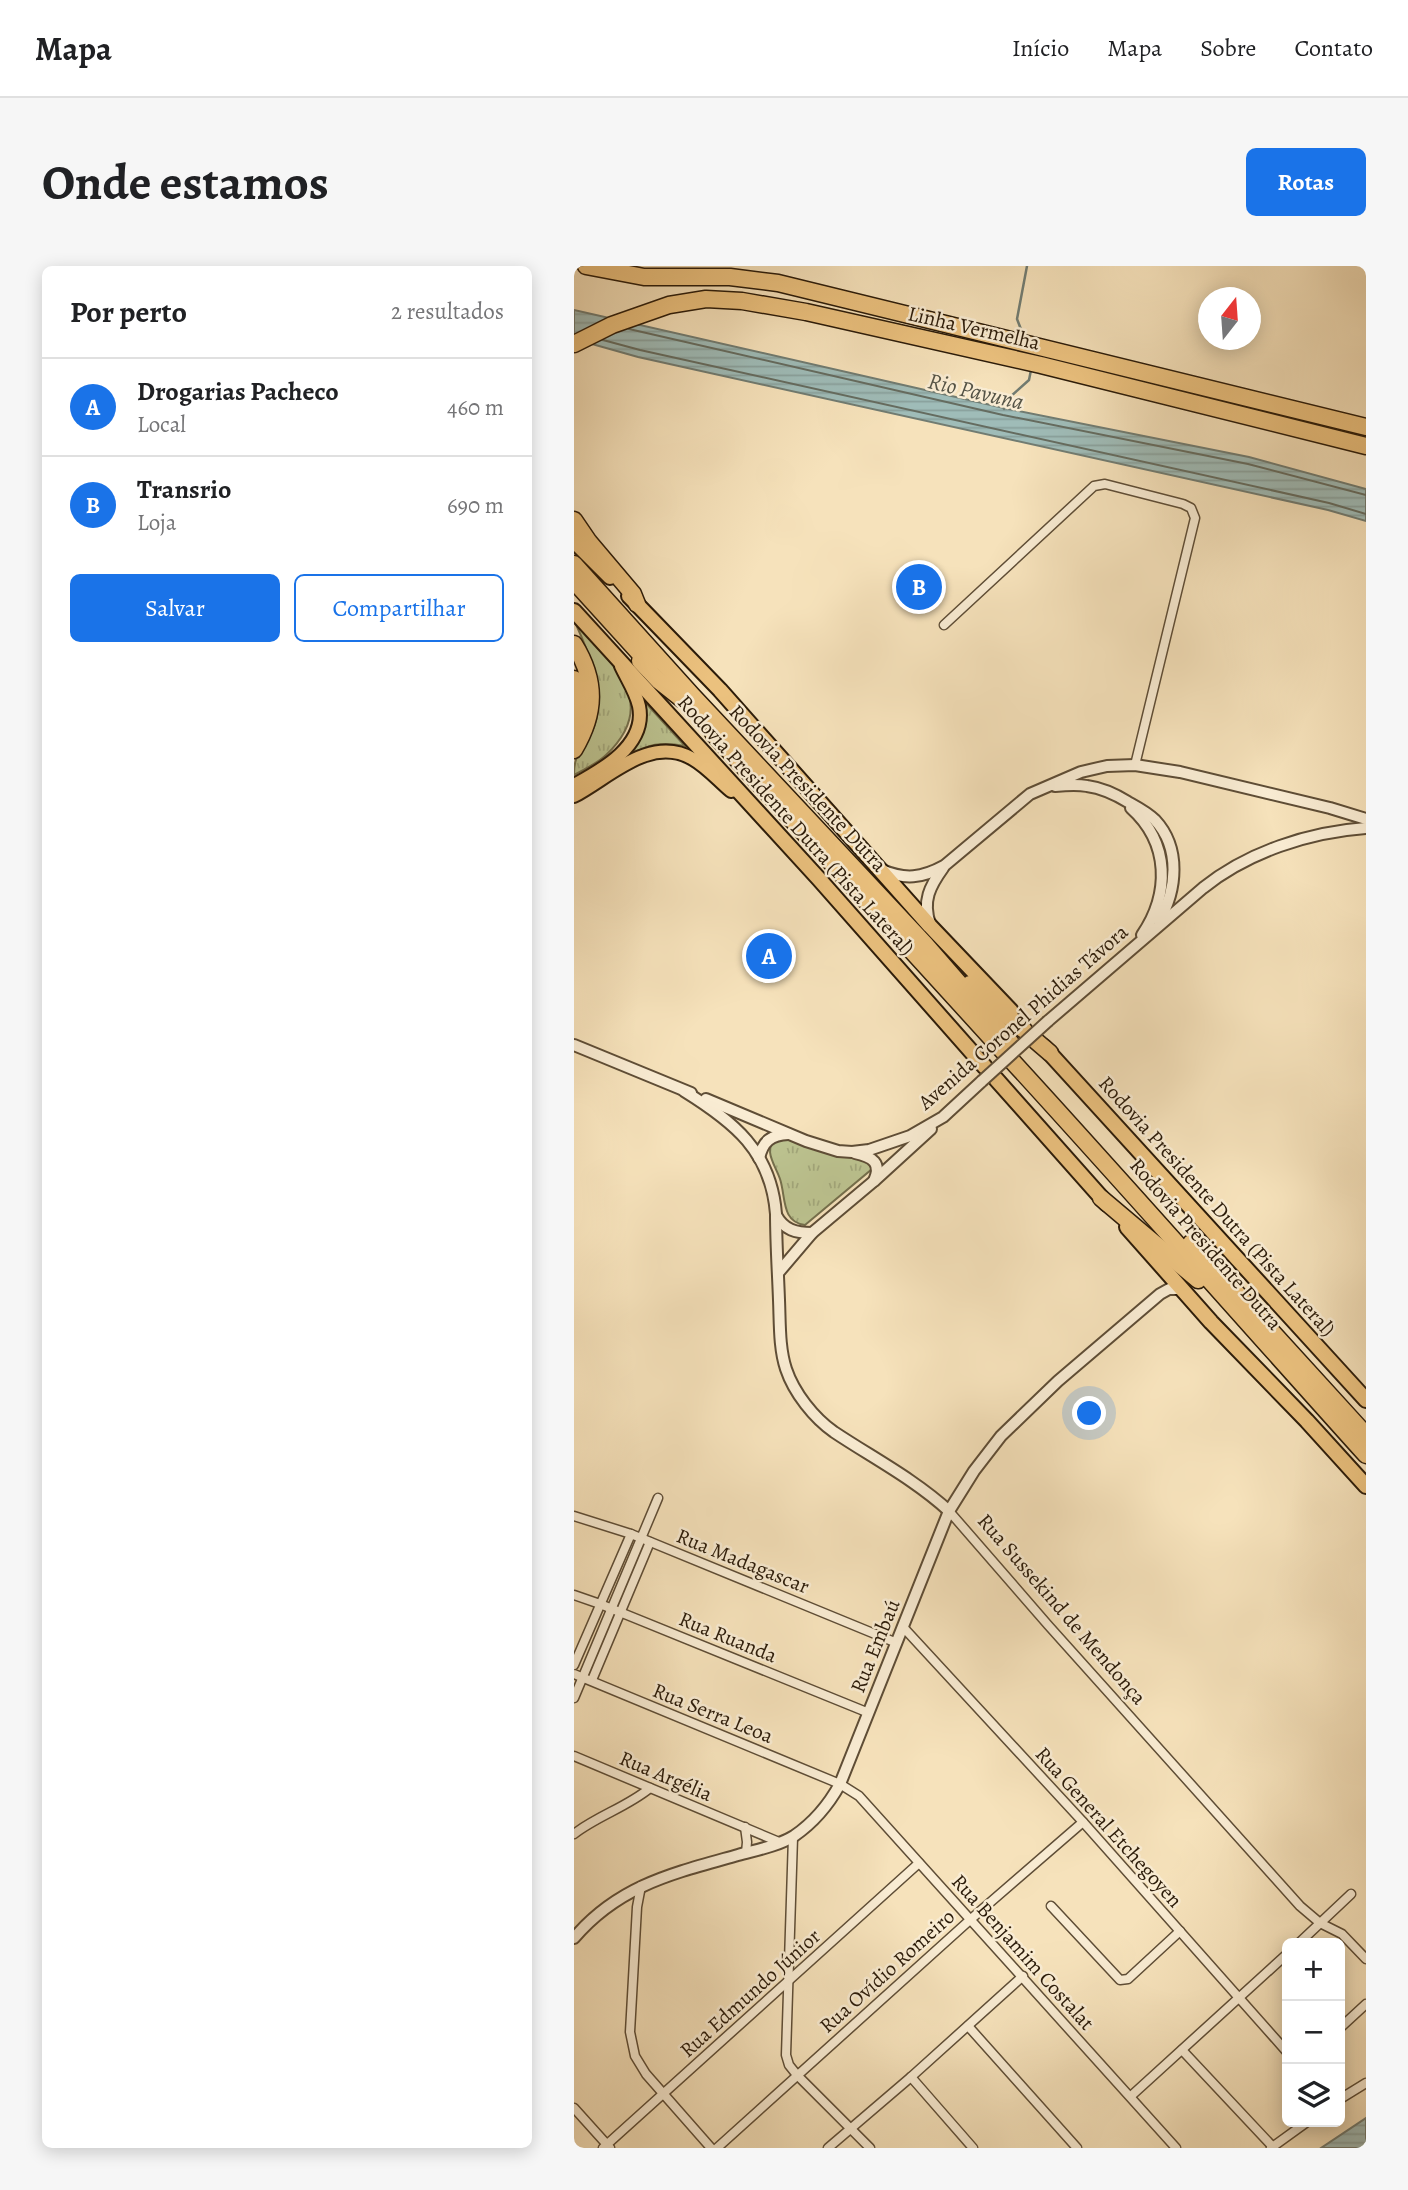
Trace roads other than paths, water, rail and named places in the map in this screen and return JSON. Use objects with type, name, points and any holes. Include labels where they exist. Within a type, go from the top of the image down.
[{"type":"highway","points":[[586,266],[644,277],[730,277],[778,283],[894,312]]},
{"type":"highway","name":"Linha Vermelha","points":[[574,344],[612,325],[669,305],[706,299],[737,300],[870,326],[1041,365],[1366,446]]},
{"type":"highway","points":[[758,303],[784,302],[894,312]]},
{"type":"highway","name":"Linha Vermelha","points":[[894,312],[1366,427]]},
{"type":"highway","points":[[574,520],[589,542],[634,594],[637,604]]},
{"type":"highway","name":"Rodovia Presidente Dutra (Pista Lateral)","points":[[574,541],[720,690],[930,926],[1031,1034]]},
{"type":"highway","name":"Rodovia Presidente Dutra","points":[[574,564],[692,695],[925,944],[1012,1053],[1128,1188],[1366,1455]]},
{"type":"highway","name":"Rodovia Presidente Dutra","points":[[574,581],[1366,1435]]},
{"type":"highway","points":[[574,590],[659,681],[683,701]]},
{"type":"highway","name":"Rodovia Presidente Dutra (Pista Lateral)","points":[[574,611],[827,888],[988,1076],[1181,1289],[1366,1486]]},
{"type":"highway","points":[[574,644],[588,671],[591,686],[590,715],[574,750]]},
{"type":"highway","points":[[574,679],[578,704],[574,736]]},
{"type":"highway","points":[[925,944],[1050,1053]]},
{"type":"highway","name":"Rodovia Presidente Dutra (Pista Lateral)","points":[[1050,1053],[1366,1400]]},
{"type":"highway","points":[[1101,1198],[1238,1314]]},
{"type":"main road","points":[[574,785],[616,758],[636,732],[638,704],[617,659]]},
{"type":"main road","points":[[574,796],[641,756],[674,752],[703,765],[761,817]]},
{"type":"street","points":[[944,625],[1094,485],[1105,484],[1191,508],[1195,518],[1135,765]]},
{"type":"street","points":[[879,869],[911,878],[928,874],[944,866],[1018,803],[1045,786],[1089,770],[1135,765],[1180,772],[1256,790],[1330,808],[1366,820]]},
{"type":"street","points":[[1045,786],[1088,786],[1120,797],[1155,820],[1167,837],[1172,854],[1174,879],[1169,900],[1151,933]]},
{"type":"street","points":[[1120,797],[1150,829],[1163,865],[1158,903],[1149,924],[1129,951]]},
{"type":"street","name":"Avenida Coronel Phidias Távora","points":[[574,1045],[824,1147],[852,1152],[869,1150],[896,1142],[943,1117],[1048,1021],[1211,881],[1239,865],[1314,834],[1366,828]]},
{"type":"street","points":[[930,926],[926,909],[927,897],[944,866]]},
{"type":"street","name":"Rua Sussekind de Mendonça","points":[[684,1091],[720,1113],[748,1141],[770,1180],[776,1214],[780,1334],[786,1368],[793,1387],[813,1414],[832,1431],[932,1495],[949,1511],[1300,1906],[1320,1923],[1342,1934],[1366,1959]]},
{"type":"street","points":[[778,1273],[811,1233],[874,1181],[943,1117]]},
{"type":"street","points":[[759,1158],[767,1140],[777,1135],[791,1135]]},
{"type":"street","points":[[852,1152],[873,1160],[878,1171],[874,1181]]},
{"type":"street","points":[[776,1214],[785,1227],[797,1232],[811,1233]]},
{"type":"street","points":[[1160,1294],[1162,1267]]},
{"type":"street","name":"Rua Embaú","points":[[574,1938],[601,1909],[626,1893],[679,1872],[793,1837],[820,1812],[840,1784],[949,1511],[979,1463],[1009,1428],[1058,1381],[1160,1294],[1169,1289],[1181,1289]]},
{"type":"street","points":[[592,1680],[646,1541],[658,1498]]},
{"type":"street","name":"Rua Madagascar","points":[[574,1516],[631,1534],[897,1643]]},
{"type":"street","points":[[574,1665],[631,1534]]},
{"type":"street","points":[[574,1698],[578,1675],[646,1541]]},
{"type":"street","name":"Rua Ruanda","points":[[574,1595],[869,1713]]},
{"type":"street","name":"Rua General Etchegoyen","points":[[903,1627],[1083,1822],[1282,2046]]},
{"type":"street","name":"Rua Serra Leoa","points":[[578,1675],[840,1784]]},
{"type":"street","name":"Rua Argélia","points":[[574,1756],[779,1842]]},
{"type":"street","name":"Rua Benjamim Costalat","points":[[840,1784],[859,1796],[1176,2148]]},
{"type":"street","points":[[574,1834],[650,1788]]},
{"type":"street","name":"Rua Ovídio Romeiro","points":[[714,2148],[1083,1822]]},
{"type":"street","points":[[745,1827],[746,1853]]},
{"type":"street","points":[[793,1837],[785,2048],[789,2065],[870,2148]]},
{"type":"street","name":"Rua Edmundo Júnior","points":[[606,2147],[919,1863]]},
{"type":"street","points":[[641,1886],[637,1907],[630,2032],[635,2056],[663,2095],[714,2148]]},
{"type":"street","points":[[626,1893],[637,1907]]},
{"type":"street","points":[[1304,1938],[1351,1894]]},
{"type":"street","points":[[1051,1906],[1120,1980],[1128,1979],[1180,1931]]},
{"type":"street","points":[[1131,2096],[1282,1959]]},
{"type":"street","points":[[828,2148],[1023,1976]]},
{"type":"street","points":[[1345,2023],[1366,2004]]},
{"type":"street","points":[[968,2026],[1077,2148]]},
{"type":"street","points":[[1182,2050],[1272,2147],[1300,2127]]},
{"type":"street","points":[[911,2077],[973,2148]]},
{"type":"street","points":[[1345,2096],[1366,2083]]},
{"type":"street","points":[[574,2108],[606,2147]]},
{"type":"water","points":[[574,310],[1004,408],[1249,457],[1366,489],[1366,521],[1328,510],[638,357],[574,339]]},
{"type":"water","points":[[1366,2118],[1366,2148],[1321,2148]]},
{"type":"waterway","points":[[1024,337],[1017,319],[1027,266]]},
{"type":"waterway","name":"Rio Pavuna","points":[[1004,409],[1010,397],[1029,380],[1031,370]]},
{"type":"place","name":"Transrio","points":[[919,587]]},
{"type":"place","name":"Drogarias Pacheco","points":[[769,956]]}]
